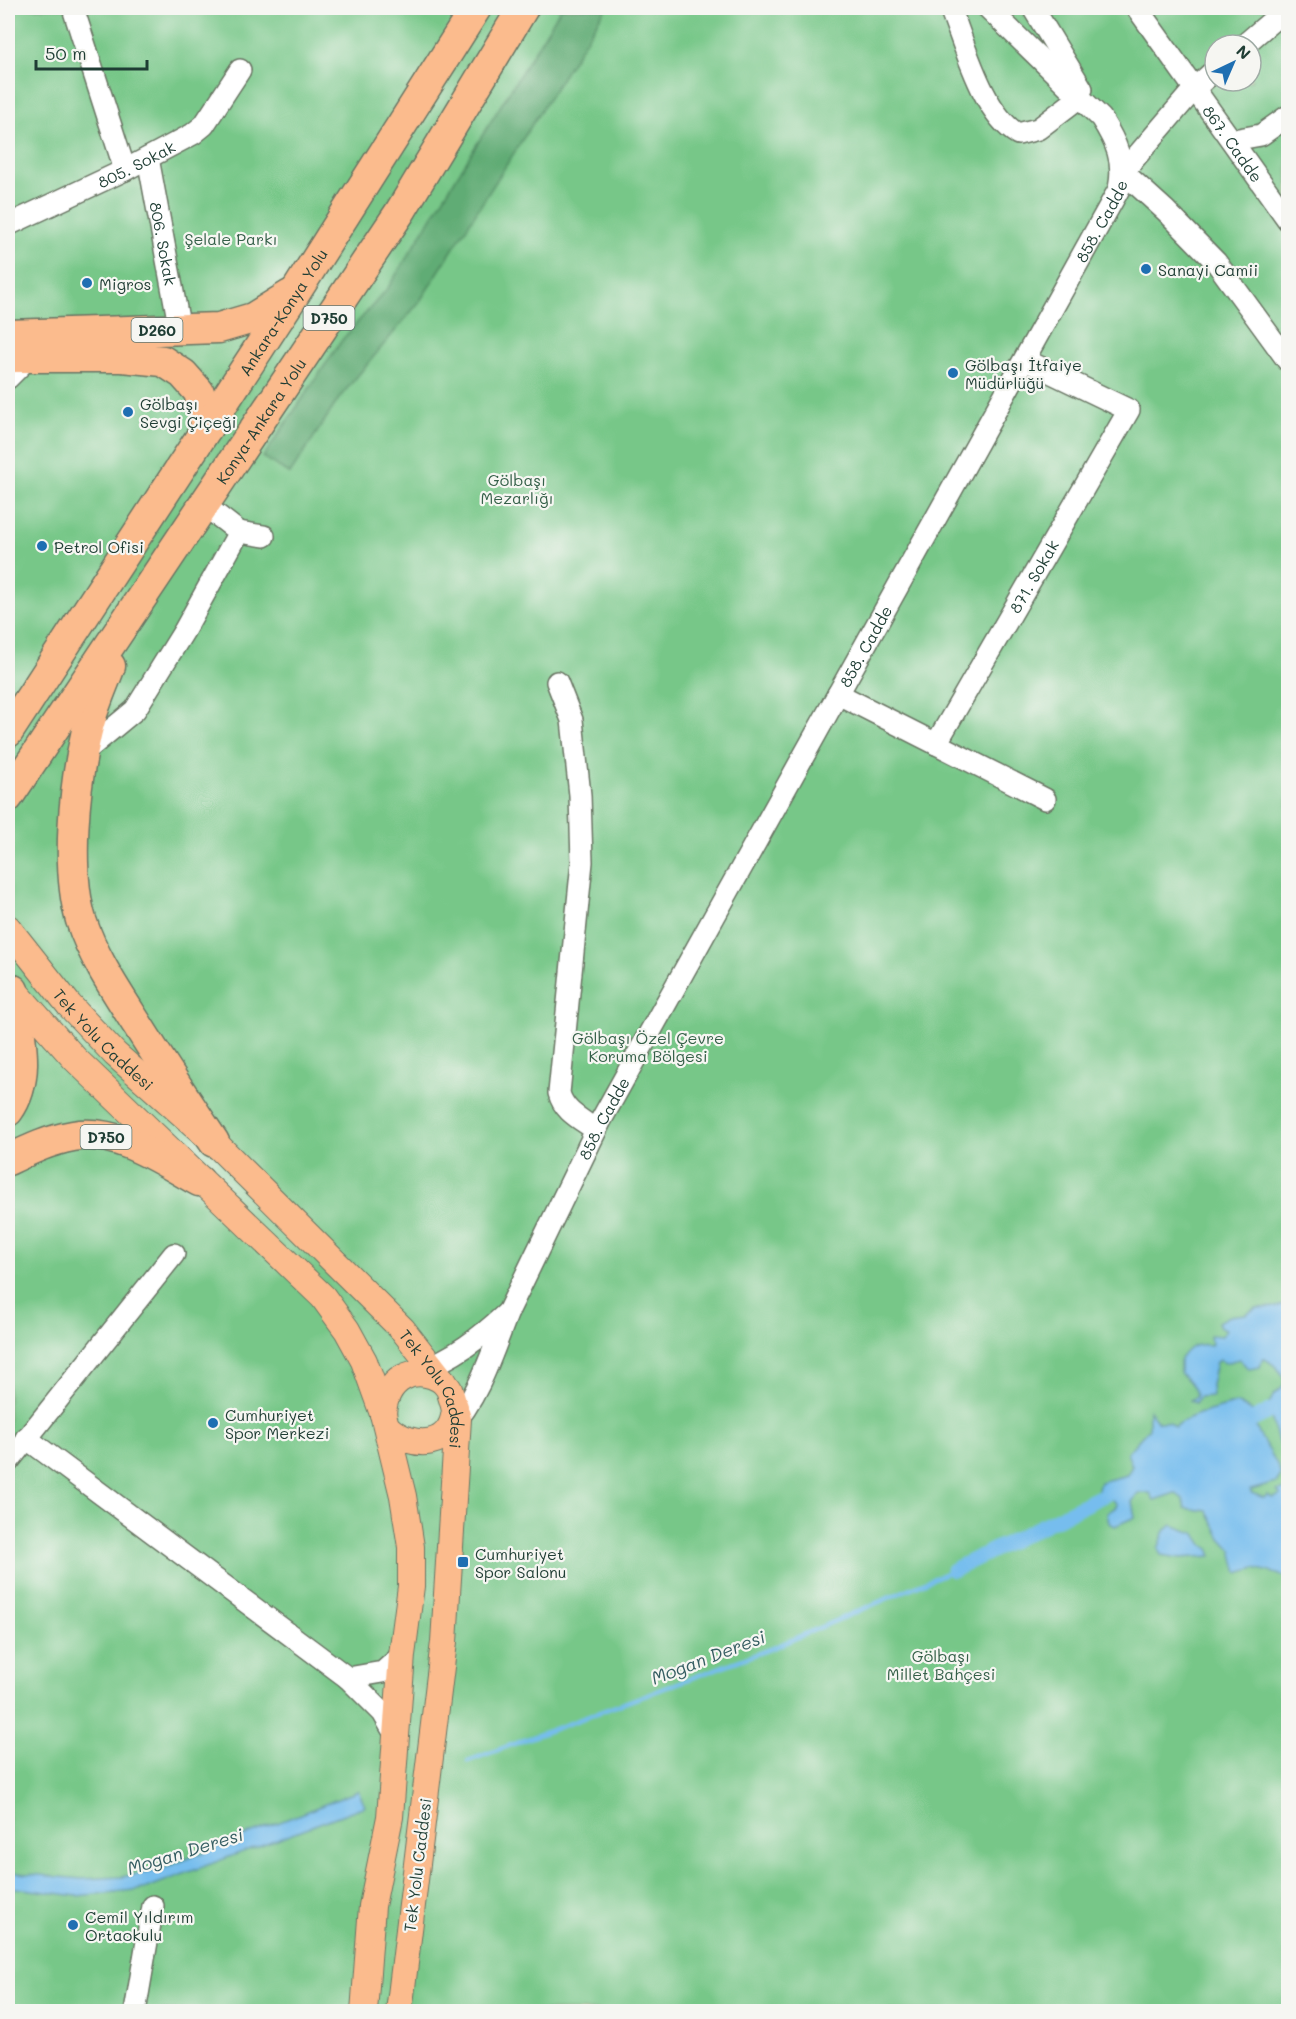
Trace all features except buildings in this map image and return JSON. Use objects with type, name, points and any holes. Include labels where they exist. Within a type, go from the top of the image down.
[{"type":"highway","name":"Ankara-Konya Yolu","points":[[8,732],[297,290],[476,8]]},
{"type":"highway","name":"Konya-Ankara Yolu","points":[[8,797],[400,212],[523,8]]},
{"type":"highway","name":"D260","points":[[26,348],[180,330],[219,328],[236,324],[269,309],[297,290]]},
{"type":"highway","name":"D260","points":[[8,335],[26,348],[163,361],[183,374],[200,392],[207,428]]},
{"type":"highway","points":[[127,622],[86,733],[82,753],[74,835],[76,895],[81,920],[92,946],[122,1000],[214,1142]]},
{"type":"highway","points":[[8,1111],[22,1075],[10,986]]},
{"type":"highway","name":"D750","points":[[8,1160],[56,1140],[76,1135],[99,1136],[118,1140],[140,1149],[199,1180]]},
{"type":"main road","name":"Tek Yolu Caddesi","points":[[8,928],[69,1005],[116,1054],[214,1142],[403,1330],[447,1399],[444,1642],[399,2012]]},
{"type":"main road","name":"Tek Yolu Caddesi","points":[[10,986],[75,1059],[323,1297],[335,1311],[364,1361],[385,1421],[404,1496],[411,1547],[411,1586],[402,1655],[390,1817],[372,1906],[364,2012]]},
{"type":"main road","points":[[424,1373],[447,1399],[435,1440],[418,1443],[401,1438],[385,1421],[388,1390],[406,1375],[424,1373]]},
{"type":"street","points":[[73,8],[125,170]]},
{"type":"street","points":[[950,8],[994,111],[1007,128],[1018,134],[1038,129],[1087,104],[1033,8]]},
{"type":"street","name":"858. Cadde","points":[[447,1399],[488,1361],[508,1312],[596,1130],[1119,189],[1123,172],[1122,158],[1114,138],[1087,104],[988,8]]},
{"type":"street","points":[[1258,33],[1287,8]]},
{"type":"street","name":"867. Cadde","points":[[1145,11],[1195,88],[1288,220]]},
{"type":"street","name":"805. Sokak","points":[[8,225],[125,170],[204,125],[240,70]]},
{"type":"street","points":[[1203,81],[1123,172],[1166,211],[1216,262],[1288,361]]},
{"type":"street","points":[[1233,140],[1261,135],[1288,116]]},
{"type":"street","name":"806. Sokak","points":[[148,158],[180,330]]},
{"type":"street","points":[[8,378],[26,348]]},
{"type":"street","name":"871. Sokak","points":[[936,744],[1129,410],[1025,360]]},
{"type":"street","points":[[204,505],[238,532],[264,536]]},
{"type":"street","points":[[82,753],[135,710],[184,631],[238,532]]},
{"type":"street","points":[[557,682],[572,720],[580,795],[582,862],[559,1093],[562,1103],[570,1112],[596,1130]]},
{"type":"street","points":[[838,694],[1045,799]]},
{"type":"street","points":[[8,1462],[174,1254]]},
{"type":"street","name":"858. Cadde","points":[[447,1399],[477,1340],[508,1312]]},
{"type":"street","points":[[26,1438],[348,1677],[382,1713],[396,1736]]},
{"type":"street","points":[[348,1677],[383,1672],[402,1655]]},
{"type":"street","points":[[135,2012],[153,1906]]},
{"type":"green space","name":"Gölbaşı Özel Çevre Koruma Bölgesi","points":[[8,8],[1288,8],[1288,2011],[8,2011]]},
{"type":"green space","points":[[561,8],[606,8],[420,301],[340,397],[290,474],[263,457],[342,340],[388,288]]},
{"type":"water","points":[[1288,1304],[1288,1458],[1278,1442],[1268,1406],[1274,1394],[1284,1385],[1282,1375],[1274,1365],[1263,1358],[1260,1367],[1249,1369],[1239,1359],[1225,1363],[1220,1360],[1216,1362],[1211,1385],[1212,1396],[1199,1397],[1195,1403],[1190,1400],[1196,1397],[1194,1390],[1180,1373],[1180,1359],[1193,1346],[1211,1345],[1210,1335],[1222,1336],[1226,1330],[1220,1328],[1218,1322],[1229,1316],[1246,1314],[1256,1308]]},
{"type":"water","points":[[1236,1403],[1253,1412],[1257,1429],[1281,1475],[1276,1483],[1251,1490],[1252,1493],[1264,1498],[1267,1495],[1273,1498],[1281,1495],[1277,1491],[1288,1489],[1288,1577],[1255,1568],[1238,1573],[1232,1550],[1221,1538],[1207,1511],[1185,1508],[1183,1499],[1175,1493],[1154,1500],[1150,1493],[1138,1493],[1132,1502],[1135,1517],[1115,1526],[1109,1523],[1107,1513],[1117,1504],[1111,1499],[1100,1502],[1096,1496],[1100,1482],[1127,1475],[1132,1466],[1127,1453],[1149,1428],[1149,1410],[1158,1422],[1168,1422],[1175,1427],[1197,1415]]},
{"type":"water","points":[[1172,1525],[1196,1534],[1212,1556],[1180,1558],[1161,1555],[1158,1549],[1165,1531]]},
{"type":"water","points":[[358,1791],[365,1806],[144,1889],[77,1896],[8,1887],[8,1872],[81,1879],[122,1877],[159,1870]]},
{"type":"waterway","points":[[1235,1429],[1288,1402]]},
{"type":"waterway","points":[[953,1570],[1114,1490]]},
{"type":"waterway","name":"Mogan Deresi","points":[[468,1761],[775,1647],[953,1570]]},
{"type":"place","name":"Sanayi Camii","points":[[1146,269]]},
{"type":"place","name":"Migros","points":[[87,283]]},
{"type":"place","name":"Gölbaşı İtfaiye Müdürlüğü","points":[[953,373]]},
{"type":"place","name":"Gölbaşı Sevgi Çiçeği","points":[[128,412]]},
{"type":"place","name":"Petrol Ofisi","points":[[42,546]]},
{"type":"place","name":"Cumhuriyet Spor Merkezi","points":[[213,1423]]},
{"type":"place","name":"Cumhuriyet Spor Salonu","points":[[463,1562]]},
{"type":"place","name":"Cemil Yıldırım Ortaokulu","points":[[73,1925]]},
{"type":"park label","name":"Şelale Parkı","points":[[231,238]]},
{"type":"park label","name":"Gölbaşı Mezarlığı","points":[[517,488]]},
{"type":"park label","name":"Gölbaşı Millet Bahçesi","points":[[941,1664]]}]
